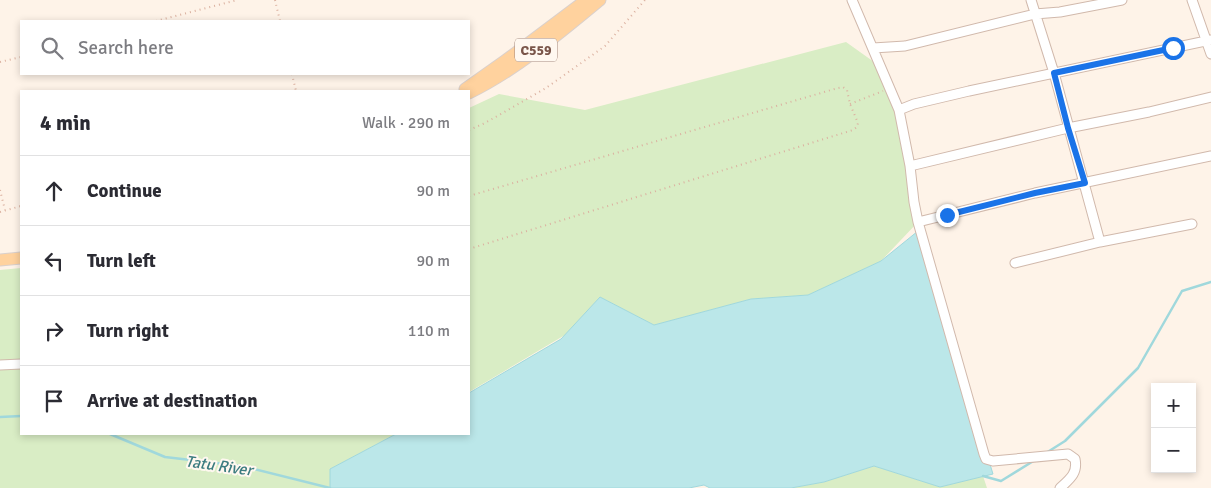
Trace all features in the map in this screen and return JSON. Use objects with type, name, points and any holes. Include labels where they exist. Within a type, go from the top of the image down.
[{"type":"main road","points":[[568,13],[573,0]]},
{"type":"main road","name":"C559","points":[[462,90],[586,0]]},
{"type":"main road","name":"C559","points":[[470,92],[487,84],[523,60],[600,0]]},
{"type":"main road","points":[[0,260],[20,258]]},
{"type":"street","points":[[852,0],[899,110],[918,222],[986,459],[1068,454],[1075,459],[1074,475],[1060,488]]},
{"type":"street","points":[[1031,0],[1054,73],[1100,242]]},
{"type":"street","points":[[873,48],[905,46],[1035,14],[1060,12],[1122,0]]},
{"type":"street","points":[[1192,0],[1209,40],[1211,54]]},
{"type":"street","points":[[899,110],[942,97],[1209,40]]},
{"type":"street","points":[[910,166],[1068,128],[1149,112],[1211,97]]},
{"type":"street","points":[[918,222],[1035,193],[1211,156]]},
{"type":"street","points":[[1015,263],[1100,242],[1192,224]]},
{"type":"street","points":[[0,365],[20,364]]},
{"type":"path","points":[[160,20],[237,0]]},
{"type":"path","points":[[275,0],[280,20]]},
{"type":"path","points":[[470,130],[546,88],[605,46],[645,0]]},
{"type":"path","points":[[0,62],[20,57]]},
{"type":"path","points":[[292,75],[296,90]]},
{"type":"path","points":[[470,196],[843,87],[847,90],[850,104],[858,123],[857,127],[853,130],[470,249]]},
{"type":"path","points":[[850,104],[890,89]]},
{"type":"path","points":[[0,190],[5,210]]},
{"type":"path","points":[[0,212],[20,206]]},
{"type":"green space","points":[[846,42],[881,67],[907,153],[918,222],[881,261],[808,295],[751,299],[654,325],[600,297],[565,335],[470,391],[470,108],[499,94],[585,110]]},
{"type":"green space","points":[[20,268],[20,435],[394,435],[330,469],[330,488],[0,488],[0,270]]},
{"type":"green space","points":[[874,466],[940,487],[983,476],[987,488],[791,488],[824,482]]},
{"type":"water","points":[[918,231],[993,474],[940,487],[874,466],[824,482],[791,488],[710,488],[704,485],[689,488],[330,488],[330,469],[394,435],[470,435],[470,392],[561,339],[600,297],[654,325],[751,299],[808,295],[881,261]]},
{"type":"waterway","points":[[1046,453],[1065,441],[1138,368],[1182,291],[1211,282]]},
{"type":"waterway","name":"Tatu River","points":[[0,417],[20,416]]},
{"type":"waterway","name":"Tatu River","points":[[112,435],[165,457],[242,466],[330,488]]},
{"type":"waterway","points":[[983,476],[1001,481],[1035,460]]},
{"type":"route","points":[[947,215],[1035,193],[1085,183],[1054,73],[1173,48]]}]
